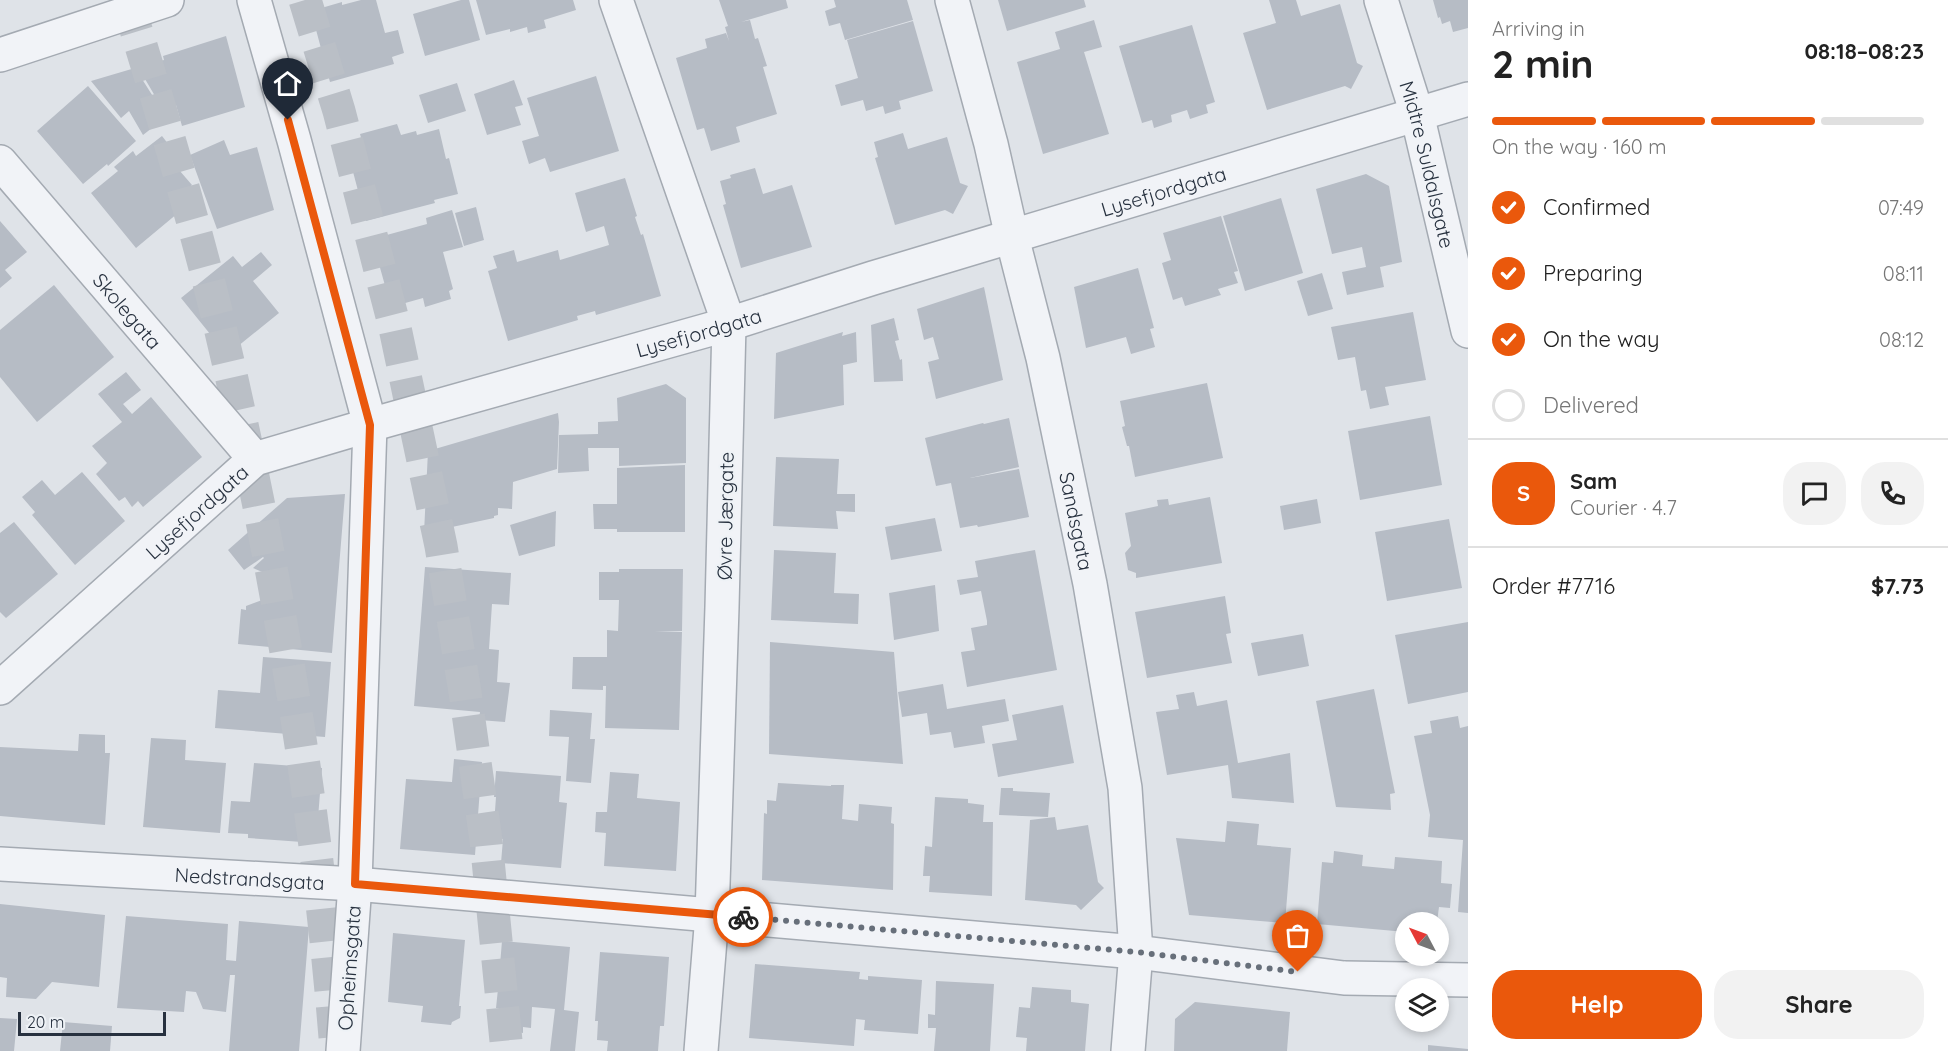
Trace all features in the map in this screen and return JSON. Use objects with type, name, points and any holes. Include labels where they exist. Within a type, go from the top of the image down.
[{"type":"street","points":[[0,55],[167,0]]},
{"type":"street","name":"Opheimsgata","points":[[254,0],[370,425],[355,884],[343,1051]]},
{"type":"street","name":"Øvre Jærgate","points":[[616,0],[729,324],[712,915],[701,1051]]},
{"type":"street","name":"Sandsgata","points":[[952,0],[992,144],[1050,392],[1090,585],[1118,742],[1125,788],[1136,952],[1128,1051]]},
{"type":"street","name":"Midtre Suldalsgate","points":[[1381,0],[1417,114],[1468,331]]},
{"type":"street","name":"Lysefjordgata","points":[[0,688],[255,459],[729,324],[873,278],[1468,99]]},
{"type":"street","name":"Skolegata","points":[[0,162],[255,459]]},
{"type":"street","name":"Nedstrandsgata","points":[[0,864],[355,884],[1136,952],[1344,978],[1468,980]]},
{"type":"building","points":[[361,0],[376,0],[385,33],[398,30],[404,53],[392,57],[394,64],[330,82],[311,11],[342,2],[342,5]]},
{"type":"building","points":[[461,0],[469,0],[480,40],[425,56],[413,14]]},
{"type":"building","points":[[476,0],[573,0],[576,10],[544,20],[546,28],[528,33],[527,27],[486,35]]},
{"type":"building","points":[[719,0],[786,0],[788,8],[741,22],[750,20],[755,39],[758,38],[767,66],[763,67],[777,114],[736,127],[740,142],[711,151],[704,128],[697,130],[676,58],[707,48],[705,39],[726,33],[729,41],[725,27],[728,26]]},
{"type":"building","points":[[834,0],[907,0],[913,20],[845,40],[840,23],[829,26],[825,11],[836,7]]},
{"type":"building","points":[[998,0],[1084,0],[1086,7],[1007,31]]},
{"type":"building","points":[[1269,0],[1296,0],[1301,16],[1340,4],[1357,63],[1363,66],[1351,89],[1345,86],[1267,110],[1243,33],[1276,23]]},
{"type":"building","points":[[1433,0],[1468,0],[1468,28],[1453,32],[1450,21],[1442,24]]},
{"type":"building","points":[[1094,20],[1102,47],[1084,52],[1109,134],[1043,154],[1017,62],[1060,49],[1055,32]]},
{"type":"building","points":[[913,21],[933,91],[899,101],[901,109],[885,114],[883,106],[866,111],[863,100],[841,106],[835,85],[858,78],[847,40]]},
{"type":"building","points":[[1192,25],[1215,102],[1206,105],[1208,113],[1190,119],[1187,110],[1171,115],[1172,122],[1154,128],[1152,120],[1142,123],[1119,46]]},
{"type":"building","points":[[226,36],[245,107],[182,126],[176,105],[162,108],[138,67],[164,60],[163,56]]},
{"type":"building","points":[[135,68],[166,117],[143,135],[129,111],[121,118],[91,81]]},
{"type":"building","points":[[596,76],[619,151],[550,172],[545,158],[529,164],[522,141],[539,136],[527,98]]},
{"type":"building","points":[[514,80],[523,105],[515,107],[521,125],[487,135],[474,94]]},
{"type":"building","points":[[457,83],[466,111],[428,123],[419,95]]},
{"type":"building","points":[[88,86],[136,141],[83,184],[37,131]]},
{"type":"building","points":[[397,124],[401,135],[416,131],[417,135],[439,129],[458,194],[434,200],[435,203],[366,221],[347,149],[363,145],[360,134]]},
{"type":"building","points":[[903,133],[908,149],[947,137],[960,183],[968,186],[953,214],[945,210],[895,225],[875,158],[878,157],[874,142]]},
{"type":"building","points":[[162,136],[179,158],[173,163],[192,185],[182,193],[190,203],[136,248],[91,193],[118,171],[114,167],[133,151],[136,156]]},
{"type":"building","points":[[224,140],[230,155],[257,147],[274,210],[217,229],[190,155]]},
{"type":"building","points":[[755,168],[763,194],[792,185],[812,247],[741,268],[723,205],[726,204],[720,181],[731,178],[730,175]]},
{"type":"building","points":[[1366,174],[1389,186],[1402,262],[1380,267],[1384,287],[1347,295],[1342,272],[1366,267],[1362,247],[1332,254],[1316,189]]},
{"type":"building","points":[[625,178],[637,216],[635,217],[641,235],[643,234],[661,296],[596,315],[595,311],[577,316],[578,320],[508,341],[488,271],[497,268],[493,256],[514,250],[517,262],[558,250],[560,260],[609,245],[604,226],[586,232],[575,193]]},
{"type":"building","points":[[1281,198],[1303,273],[1245,291],[1223,216]]},
{"type":"building","points":[[476,207],[484,240],[464,246],[455,213]]},
{"type":"building","points":[[452,210],[463,247],[443,252],[453,289],[449,291],[451,299],[425,307],[423,298],[391,307],[372,239],[427,224],[426,218]]},
{"type":"building","points":[[1221,216],[1238,271],[1234,272],[1238,283],[1218,289],[1221,295],[1185,306],[1182,297],[1173,300],[1162,263],[1171,260],[1163,233]]},
{"type":"building","points":[[0,221],[27,252],[5,270],[12,278],[0,288]]},
{"type":"building","points":[[261,252],[272,265],[253,281],[279,313],[227,355],[181,298],[233,256],[242,267]]},
{"type":"building","points":[[1138,268],[1154,328],[1150,329],[1155,347],[1131,354],[1126,337],[1086,348],[1074,287]]},
{"type":"building","points":[[1322,273],[1333,309],[1308,316],[1297,281]]},
{"type":"building","points":[[54,285],[114,357],[37,422],[0,377],[0,330]]},
{"type":"building","points":[[984,287],[1003,380],[936,399],[928,362],[939,359],[933,337],[924,340],[917,309]]},
{"type":"building","points":[[1413,312],[1426,380],[1385,387],[1389,405],[1370,409],[1366,390],[1361,391],[1355,357],[1338,360],[1331,327]]},
{"type":"building","points":[[894,318],[899,340],[895,341],[900,360],[902,359],[903,381],[874,382],[871,325]]},
{"type":"building","points":[[843,332],[842,336],[856,332],[857,362],[843,365],[844,405],[774,419],[776,353]]},
{"type":"building","points":[[126,372],[141,390],[123,404],[132,414],[151,397],[202,457],[143,507],[138,501],[132,507],[125,497],[119,501],[96,474],[107,463],[92,446],[122,422],[98,394]]},
{"type":"building","points":[[1207,383],[1223,458],[1135,477],[1129,446],[1127,446],[1122,427],[1125,426],[1120,401]]},
{"type":"building","points":[[666,384],[686,398],[686,463],[619,466],[619,448],[588,448],[589,471],[558,473],[559,435],[598,434],[598,422],[618,421],[617,398]]},
{"type":"building","points":[[558,413],[557,469],[513,482],[512,509],[498,508],[498,515],[494,518],[424,533],[428,451]]},
{"type":"building","points":[[1430,416],[1442,485],[1360,500],[1348,431]]},
{"type":"building","points":[[1009,418],[1019,467],[970,478],[1019,469],[1029,517],[978,527],[977,525],[960,528],[951,483],[936,486],[925,438]]},
{"type":"building","points":[[776,457],[839,459],[837,494],[855,494],[855,512],[836,511],[838,529],[773,526]]},
{"type":"building","points":[[685,465],[685,532],[617,532],[617,529],[594,529],[593,504],[617,504],[617,468]]},
{"type":"building","points":[[82,472],[125,521],[75,565],[32,515],[35,512],[22,497],[42,480],[55,495]]},
{"type":"building","points":[[345,494],[332,653],[238,644],[241,609],[246,610],[246,606],[265,599],[267,574],[253,568],[263,557],[244,570],[228,550],[287,498]]},
{"type":"building","points":[[1210,497],[1222,563],[1136,578],[1136,573],[1128,570],[1125,553],[1131,546],[1125,513],[1158,506],[1157,500],[1168,499],[1169,505]]},
{"type":"building","points":[[1317,499],[1321,523],[1284,530],[1280,506]]},
{"type":"building","points":[[556,511],[555,546],[519,556],[510,525]]},
{"type":"building","points":[[935,518],[942,551],[891,560],[885,527]]},
{"type":"building","points":[[1449,519],[1462,588],[1387,601],[1375,532]]},
{"type":"building","points":[[14,522],[58,574],[6,618],[0,612],[0,533]]},
{"type":"building","points":[[774,550],[836,553],[834,593],[859,594],[858,624],[771,620]]},
{"type":"building","points":[[1035,550],[1057,670],[967,687],[961,652],[975,650],[971,628],[987,625],[987,621],[981,591],[960,595],[957,580],[978,577],[975,561]]},
{"type":"building","points":[[425,567],[511,573],[509,605],[492,604],[489,649],[499,650],[497,682],[510,683],[505,722],[479,720],[480,712],[414,706]]},
{"type":"building","points":[[619,569],[683,569],[682,631],[655,631],[682,632],[679,730],[605,728],[606,686],[603,686],[603,690],[572,689],[573,657],[607,657],[607,630],[618,631],[619,600],[599,600],[599,572],[619,572]]},
{"type":"building","points":[[935,585],[939,631],[894,640],[889,593]]},
{"type":"building","points":[[1225,596],[1231,633],[1226,634],[1232,663],[1147,678],[1135,612]]},
{"type":"building","points":[[1468,622],[1468,692],[1408,704],[1395,635]]},
{"type":"building","points":[[1303,634],[1309,666],[1258,676],[1251,643]]},
{"type":"building","points":[[770,642],[894,652],[903,764],[769,754]]},
{"type":"building","points":[[263,657],[331,662],[325,737],[215,728],[218,690],[260,693]]},
{"type":"building","points":[[943,684],[947,709],[1005,699],[1009,721],[982,726],[985,743],[954,748],[951,732],[930,735],[927,713],[902,717],[898,692]]},
{"type":"building","points":[[1374,689],[1395,793],[1390,794],[1391,810],[1336,807],[1316,701]]},
{"type":"building","points":[[1194,692],[1197,706],[1227,700],[1238,763],[1290,753],[1294,803],[1232,798],[1228,765],[1167,775],[1156,712],[1179,709],[1176,695]]},
{"type":"building","points":[[1063,705],[1074,763],[998,777],[992,744],[1017,740],[1012,715]]},
{"type":"building","points":[[550,710],[592,713],[590,739],[595,739],[591,783],[566,781],[569,737],[549,736]]},
{"type":"building","points":[[1458,716],[1460,728],[1468,726],[1468,913],[1458,912],[1463,840],[1428,837],[1430,815],[1414,736],[1432,733],[1430,721]]},
{"type":"building","points":[[79,734],[105,735],[105,753],[110,753],[105,825],[0,816],[0,747],[78,751]]},
{"type":"building","points":[[151,738],[186,740],[185,760],[226,763],[220,833],[143,827]]},
{"type":"building","points":[[454,759],[482,762],[475,855],[400,849],[406,779],[452,782]]},
{"type":"building","points":[[254,763],[322,768],[316,843],[248,838],[248,834],[228,833],[231,801],[250,802]]},
{"type":"building","points":[[496,771],[561,776],[559,802],[567,803],[561,868],[501,863],[503,839],[493,838]]},
{"type":"building","points":[[610,772],[639,774],[637,798],[680,802],[676,871],[604,866],[606,833],[595,832],[596,812],[607,812]]},
{"type":"building","points":[[778,783],[844,785],[842,819],[858,821],[859,804],[892,807],[893,890],[762,880],[764,813],[767,814],[767,800],[776,801]]},
{"type":"building","points":[[1001,788],[1050,793],[1048,817],[999,815]]},
{"type":"building","points":[[935,797],[968,799],[968,803],[984,805],[983,822],[993,822],[992,896],[929,892],[930,876],[923,876],[925,846],[932,847]]},
{"type":"building","points":[[1055,817],[1057,830],[1088,825],[1098,882],[1104,888],[1081,910],[1076,905],[1025,900],[1030,820]]},
{"type":"building","points":[[1227,821],[1259,824],[1257,845],[1291,848],[1285,923],[1189,915],[1176,838],[1225,842]]},
{"type":"building","points":[[1334,851],[1363,855],[1362,866],[1394,869],[1395,857],[1442,861],[1441,883],[1452,884],[1450,908],[1439,907],[1438,912],[1395,912],[1395,931],[1317,924],[1322,862],[1333,863]]},
{"type":"building","points":[[0,904],[105,915],[99,987],[52,982],[36,999],[6,997],[7,978],[0,977]]},
{"type":"building","points":[[126,916],[228,924],[226,960],[236,961],[239,921],[309,927],[299,1051],[229,1051],[235,975],[230,975],[226,1012],[203,1009],[196,992],[186,991],[184,1012],[117,1008]]},
{"type":"building","points":[[393,933],[465,940],[460,1018],[451,1025],[421,1022],[423,1006],[388,1002]]},
{"type":"building","points":[[502,941],[570,947],[564,1010],[579,1012],[575,1051],[550,1051],[555,1009],[532,1007],[531,1028],[523,1027],[523,1033],[513,1031],[513,1027],[501,1026],[503,1008],[496,1008],[498,989],[492,988],[492,976],[499,977]]},
{"type":"building","points":[[600,952],[669,957],[664,1026],[660,1026],[658,1051],[607,1051],[608,1041],[597,1040],[598,1021],[595,1021]]},
{"type":"building","points":[[755,964],[860,972],[859,979],[868,980],[868,976],[922,980],[918,1034],[864,1030],[865,1020],[856,1019],[854,1046],[749,1038]]},
{"type":"building","points":[[936,981],[994,984],[990,1051],[934,1051],[936,1028],[928,1028],[928,1014],[935,1015]]},
{"type":"building","points":[[1032,987],[1071,990],[1071,1002],[1089,1004],[1085,1051],[1026,1051],[1027,1038],[1016,1037],[1019,1007],[1030,1008]]},
{"type":"building","points":[[1195,1002],[1290,1012],[1287,1051],[1174,1051],[1175,1019]]},
{"type":"building","points":[[0,1018],[17,1019],[14,1051],[0,1051]]},
{"type":"building","points":[[63,1022],[112,1026],[110,1051],[60,1051]]},
{"type":"building","points":[[1428,1045],[1468,1049],[1468,1051],[1428,1051]]},
{"type":"tunnel","points":[[127,0],[196,233],[249,457],[295,704],[318,870],[335,1037]]},
{"type":"tunnel","points":[[305,0],[339,111],[395,328],[441,546],[486,840],[507,1051]]},
{"type":"way so far","points":[[743,917],[1136,952],[1298,972]]},
{"type":"route","points":[[288,120],[370,425],[355,884],[743,917]]}]
